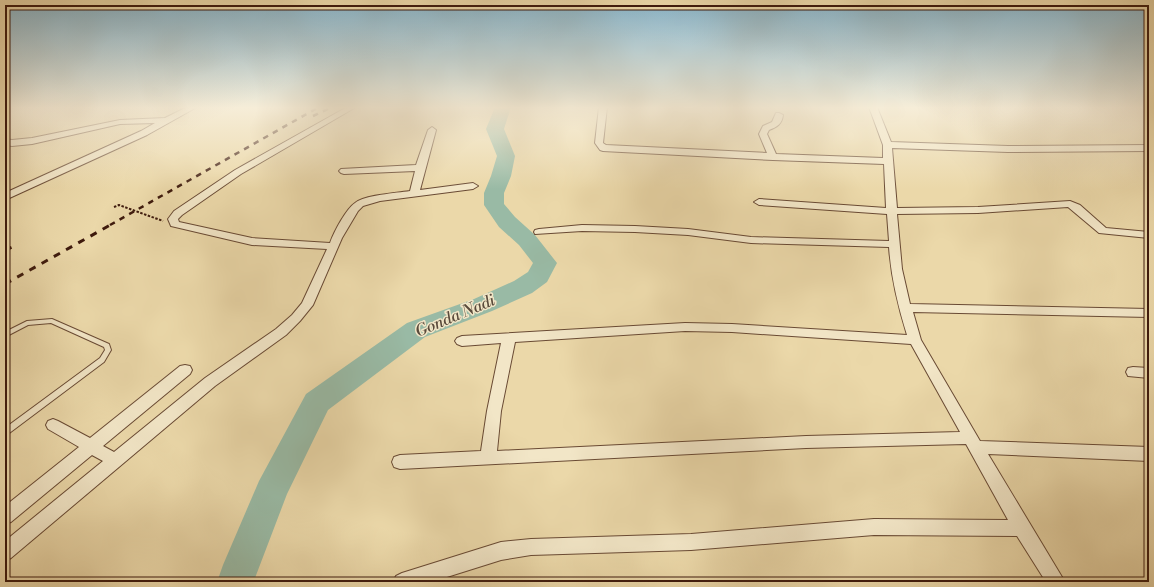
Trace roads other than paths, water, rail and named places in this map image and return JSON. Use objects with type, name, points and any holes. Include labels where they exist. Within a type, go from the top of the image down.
[{"type":"street","points":[[8,144],[32,141],[63,134]]},
{"type":"street","points":[[5,197],[141,134]]},
{"type":"street","points":[[304,134],[238,172],[178,213],[173,222],[175,224],[212,234],[262,243],[334,246]]},
{"type":"street","points":[[414,193],[431,134]]},
{"type":"street","points":[[599,134],[598,143],[603,148],[773,157],[888,161]]},
{"type":"street","points":[[763,134],[773,157]]},
{"type":"street","points":[[884,134],[887,145],[896,269],[905,308],[915,340],[1022,528],[1056,582]]},
{"type":"street","points":[[887,145],[1008,149],[1149,148]]},
{"type":"street","points":[[344,171],[420,168]]},
{"type":"street","points":[[5,552],[210,382],[281,332],[296,318],[307,305],[334,246],[354,209],[359,204],[380,198],[472,186]]},
{"type":"street","points":[[759,202],[891,211],[978,210],[1070,204],[1076,207],[1103,231],[1149,235]]},
{"type":"street","points":[[539,232],[582,228],[643,229],[688,232],[751,240],[894,244]]},
{"type":"street","points":[[905,308],[1149,313]]},
{"type":"street","points":[[462,341],[685,327],[732,328],[915,340]]},
{"type":"street","points":[[488,458],[494,411],[509,338]]},
{"type":"street","points":[[5,516],[185,370]]},
{"type":"street","points":[[1133,372],[1149,373]]},
{"type":"street","points":[[53,425],[116,461]]},
{"type":"street","points":[[400,462],[806,442],[972,442],[1149,454]]},
{"type":"street","points":[[402,582],[501,551],[531,547],[691,542],[874,526],[1022,528]]},
{"type":"lane","points":[[5,336],[26,323],[52,321],[107,346],[108,350],[102,360],[5,432]]},
{"type":"waterway","name":"Gonda Nadi","points":[[236,582],[236,578],[271,492],[317,402],[416,330],[483,305],[523,287],[538,277],[545,263],[527,240],[507,222],[494,205],[494,193],[501,176],[506,156],[497,134]]},
{"type":"railway","points":[[110,225],[270,134]]},
{"type":"railway","points":[[5,284],[112,224]]},
{"type":"railway","points":[[5,250],[15,246]]}]
